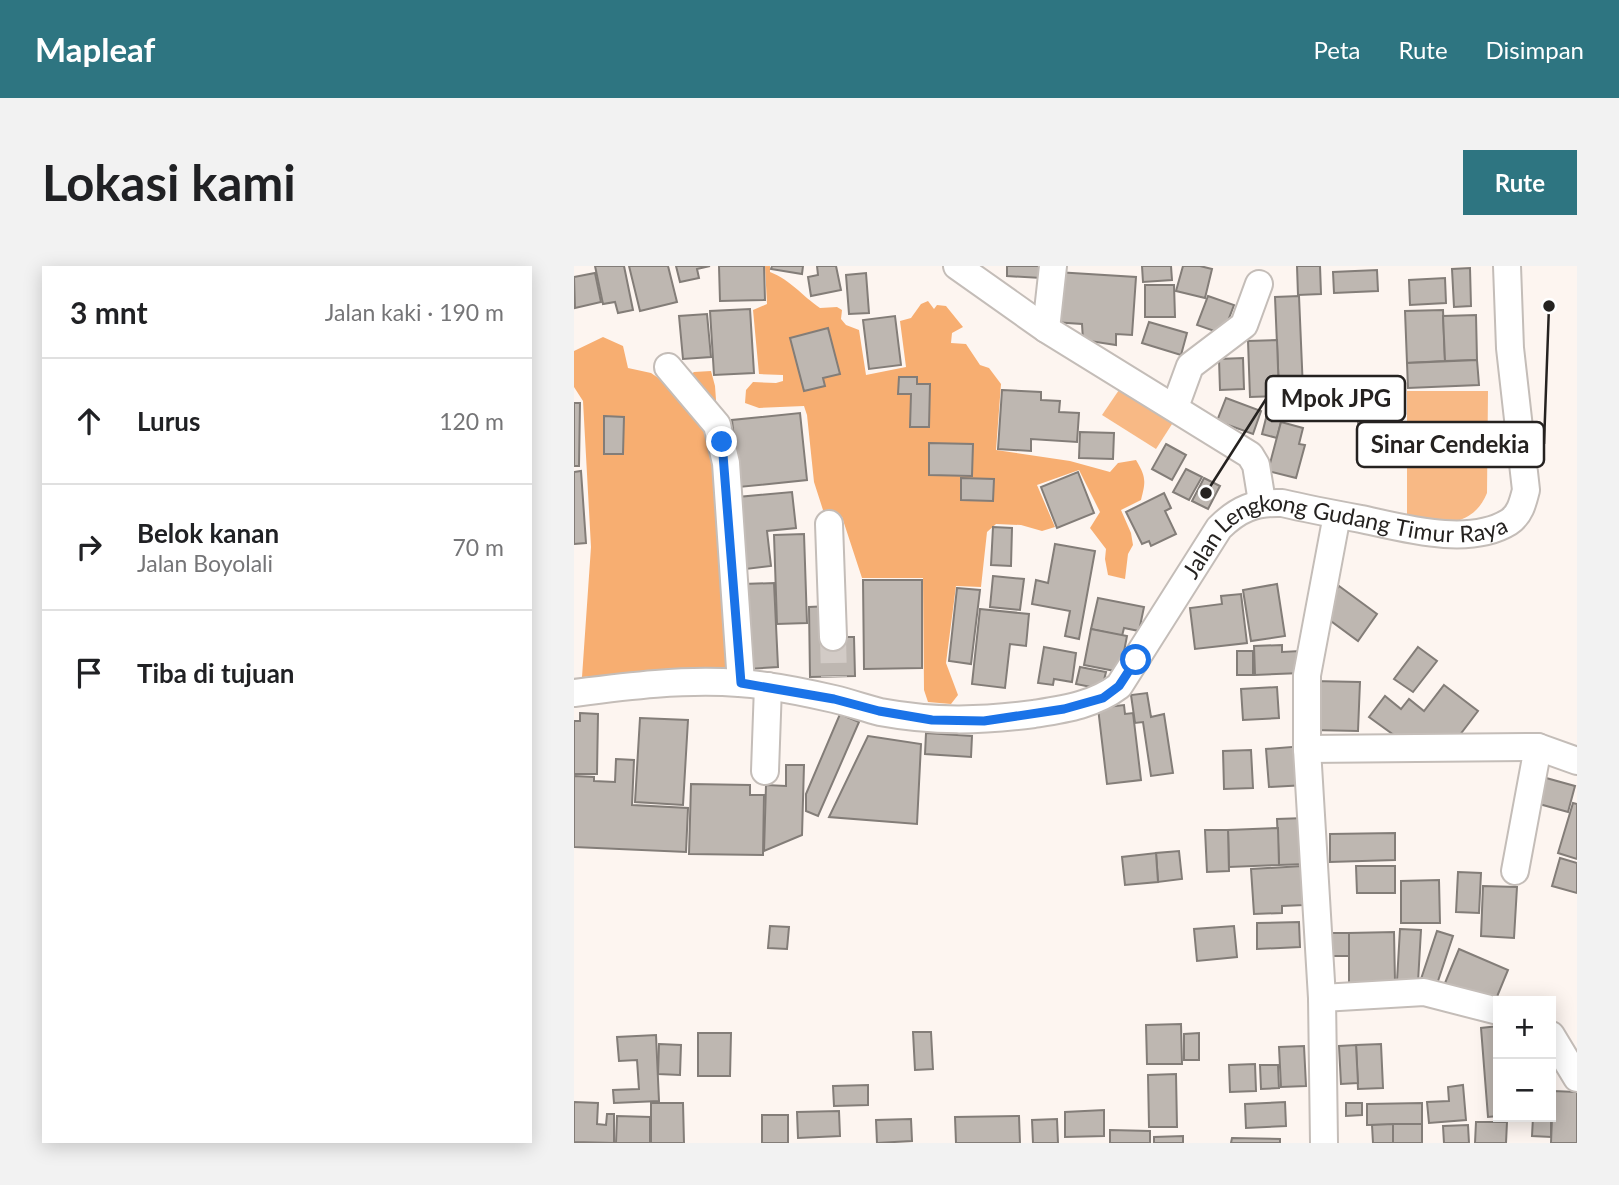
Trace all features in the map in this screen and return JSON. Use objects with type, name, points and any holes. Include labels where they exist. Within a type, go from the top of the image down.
[{"type":"street","points":[[957,266],[1046,329],[1250,455],[1256,465],[1262,502]]},
{"type":"street","points":[[1046,329],[1053,266]]},
{"type":"street","name":"Jalan Lengkong Gudang Timur Raya","points":[[574,693],[623,687],[707,682],[741,683],[834,688],[879,711],[932,720],[984,721],[1064,709],[1103,698],[1119,686],[1219,528],[1231,515],[1249,506],[1262,502],[1282,503],[1423,532],[1461,534],[1491,530],[1510,522],[1521,508],[1526,490],[1510,348],[1507,266]]},
{"type":"street","points":[[1175,407],[1190,366],[1244,325],[1258,284]]},
{"type":"street","points":[[668,368],[717,425],[722,442],[741,683]]},
{"type":"street","points":[[1324,1143],[1322,998],[1307,749],[1307,676],[1337,515]]},
{"type":"street","points":[[829,524],[833,637]]},
{"type":"street","points":[[765,771],[768,686]]},
{"type":"street","points":[[1307,749],[1538,747],[1577,761]]},
{"type":"street","points":[[1515,871],[1538,747]]},
{"type":"street","points":[[1322,998],[1424,992],[1493,1010]]},
{"type":"street","points":[[1556,1043],[1577,1078]]},
{"type":"shaded area","points":[[765,266],[770,266],[770,272],[820,308],[837,307],[842,310],[841,319],[846,325],[859,330],[866,375],[906,367],[900,321],[911,318],[921,304],[928,301],[934,309],[937,305],[946,306],[963,327],[952,333],[951,343],[966,344],[980,365],[989,368],[1001,384],[996,450],[1070,461],[1110,472],[1118,463],[1136,460],[1144,483],[1141,500],[1121,510],[1133,545],[1128,554],[1125,579],[1108,575],[1106,549],[1090,528],[1100,512],[1079,470],[1037,485],[1055,527],[1042,531],[1021,525],[996,524],[987,532],[981,587],[956,586],[946,663],[958,695],[951,704],[928,702],[924,690],[923,578],[862,578],[842,517],[823,510],[814,482],[804,406],[759,408],[745,403],[746,390],[753,382],[783,381],[783,375],[759,374],[753,310],[767,304]]},
{"type":"shaded area","points":[[603,337],[623,346],[628,368],[651,373],[673,388],[694,372],[711,371],[715,386],[735,667],[582,677],[591,547],[583,401],[574,387],[574,351]]},
{"type":"shaded area","points":[[1121,387],[1174,421],[1156,449],[1102,415]]},
{"type":"shaded area","points":[[1407,391],[1488,391],[1487,493],[1473,513],[1464,518],[1443,524],[1407,523]]},
{"type":"building","points":[[595,266],[624,266],[633,310],[618,313],[615,302],[603,304]]},
{"type":"building","points":[[629,266],[668,266],[677,302],[640,311]]},
{"type":"building","points":[[676,266],[710,266],[697,269],[699,278],[680,282]]},
{"type":"building","points":[[719,266],[764,266],[765,300],[720,301]]},
{"type":"building","points":[[772,266],[803,266],[802,274],[771,269]]},
{"type":"building","points":[[817,266],[836,266],[841,290],[811,296],[808,277],[818,275]]},
{"type":"building","points":[[1007,266],[1042,266],[1041,278],[1007,276]]},
{"type":"building","points":[[1142,266],[1171,266],[1172,280],[1143,282]]},
{"type":"building","points":[[1183,266],[1212,269],[1205,298],[1176,291]]},
{"type":"building","points":[[1297,266],[1320,266],[1321,294],[1298,295]]},
{"type":"building","points":[[1470,268],[1471,306],[1454,307],[1452,269]]},
{"type":"building","points":[[1377,270],[1378,291],[1334,293],[1333,272]]},
{"type":"building","points":[[1056,272],[1136,277],[1132,335],[1116,334],[1116,345],[1083,340],[1082,324],[1053,322]]},
{"type":"building","points":[[595,273],[601,302],[575,308],[574,277]]},
{"type":"building","points":[[866,273],[869,313],[849,314],[846,275]]},
{"type":"building","points":[[1445,278],[1446,303],[1410,305],[1409,280]]},
{"type":"building","points":[[1145,285],[1174,285],[1175,317],[1145,317]]},
{"type":"building","points":[[1208,296],[1234,305],[1223,334],[1197,325]]},
{"type":"building","points":[[1299,296],[1303,390],[1279,391],[1275,297]]},
{"type":"building","points":[[750,309],[754,373],[714,375],[710,311]]},
{"type":"building","points":[[1443,310],[1445,361],[1407,363],[1405,311]]},
{"type":"building","points":[[707,314],[711,357],[683,359],[679,316]]},
{"type":"building","points":[[1476,315],[1477,360],[1445,361],[1443,316]]},
{"type":"building","points":[[895,316],[901,365],[869,369],[863,320]]},
{"type":"building","points":[[1149,322],[1187,333],[1181,355],[1142,343]]},
{"type":"building","points":[[828,328],[840,374],[823,378],[825,386],[804,391],[790,338]]},
{"type":"building","points":[[1277,340],[1279,396],[1250,397],[1248,341]]},
{"type":"building","points":[[1243,358],[1244,389],[1220,390],[1219,359]]},
{"type":"building","points":[[1477,360],[1479,385],[1408,388],[1407,363]]},
{"type":"building","points":[[899,377],[917,377],[917,384],[930,384],[929,427],[910,427],[911,394],[898,394]]},
{"type":"building","points":[[1002,390],[1041,392],[1041,400],[1060,401],[1059,412],[1079,413],[1077,442],[1031,439],[1031,451],[998,449]]},
{"type":"building","points":[[1226,398],[1261,411],[1253,434],[1217,421]]},
{"type":"building","points":[[574,403],[580,403],[579,466],[574,466]]},
{"type":"building","points":[[1269,406],[1284,410],[1277,438],[1262,434]]},
{"type":"building","points":[[800,413],[807,480],[739,487],[732,420]]},
{"type":"building","points":[[1402,414],[1402,448],[1358,449],[1358,415]]},
{"type":"building","points":[[604,416],[624,417],[623,454],[604,454]]},
{"type":"building","points":[[1281,422],[1303,428],[1299,444],[1305,445],[1296,478],[1268,471]]},
{"type":"building","points":[[1080,432],[1114,433],[1113,459],[1079,458]]},
{"type":"building","points":[[929,443],[973,444],[972,476],[929,475]]},
{"type":"building","points":[[1166,444],[1186,455],[1172,480],[1152,469]]},
{"type":"building","points":[[1186,469],[1202,477],[1189,500],[1173,492]]},
{"type":"building","points":[[581,471],[586,543],[574,544],[574,472]]},
{"type":"building","points":[[1078,472],[1094,513],[1057,528],[1041,487]]},
{"type":"building","points":[[961,478],[994,479],[993,501],[961,500]]},
{"type":"building","points":[[1204,478],[1220,486],[1208,509],[1192,501]]},
{"type":"building","points":[[792,492],[796,528],[767,531],[771,566],[746,569],[738,497]]},
{"type":"building","points":[[1164,493],[1171,508],[1165,511],[1176,534],[1151,546],[1149,541],[1142,544],[1126,512]]},
{"type":"building","points":[[993,527],[1012,528],[1011,566],[991,565]]},
{"type":"building","points":[[804,534],[807,623],[777,624],[774,535]]},
{"type":"building","points":[[1055,544],[1095,551],[1079,639],[1065,636],[1070,611],[1032,604],[1036,580],[1048,583]]},
{"type":"building","points":[[993,576],[1024,579],[1020,610],[990,607]]},
{"type":"building","points":[[863,580],[922,580],[922,668],[864,669]]},
{"type":"building","points":[[774,583],[778,667],[748,669],[743,584]]},
{"type":"building","points":[[1277,584],[1285,636],[1251,641],[1243,590]]},
{"type":"building","points":[[1339,586],[1377,614],[1358,641],[1320,613]]},
{"type":"building","points":[[957,588],[980,590],[971,664],[949,661]]},
{"type":"building","points":[[1241,594],[1247,643],[1195,649],[1190,608],[1222,604],[1221,596]]},
{"type":"building","points":[[1098,598],[1144,607],[1139,631],[1124,628],[1122,636],[1091,629]]},
{"type":"building","points":[[830,606],[831,637],[854,637],[855,676],[810,677],[809,607]]},
{"type":"building","points":[[980,609],[1029,614],[1026,646],[1010,644],[1005,688],[972,684]]},
{"type":"building","points":[[1091,629],[1127,636],[1120,672],[1084,665]]},
{"type":"building","points":[[1282,645],[1282,652],[1300,651],[1301,673],[1255,675],[1254,646]]},
{"type":"building","points":[[1044,647],[1076,653],[1072,682],[1054,679],[1053,685],[1038,683]]},
{"type":"building","points":[[1418,647],[1437,661],[1413,692],[1394,679]]},
{"type":"building","points":[[1237,651],[1253,651],[1253,675],[1237,675]]},
{"type":"building","points":[[1080,667],[1106,672],[1103,684],[1091,687],[1076,684]]},
{"type":"building","points":[[1313,681],[1360,682],[1358,731],[1312,730]]},
{"type":"building","points":[[1444,685],[1478,711],[1456,740],[1398,738],[1369,717],[1385,696],[1401,709],[1409,699],[1424,711]]},
{"type":"building","points":[[1277,687],[1279,718],[1243,720],[1241,689]]},
{"type":"building","points":[[1147,693],[1151,717],[1164,714],[1173,773],[1151,776],[1143,722],[1135,723],[1131,695]]},
{"type":"building","points":[[1124,705],[1125,714],[1133,713],[1141,780],[1107,784],[1098,708]]},
{"type":"building","points":[[580,713],[598,714],[597,774],[574,774],[574,721],[580,721]]},
{"type":"building","points":[[840,714],[859,722],[818,816],[806,811],[806,794]]},
{"type":"building","points":[[640,718],[688,720],[683,805],[635,802]]},
{"type":"building","points":[[926,733],[972,736],[971,757],[925,754]]},
{"type":"building","points":[[868,736],[921,744],[917,824],[829,817]]},
{"type":"building","points":[[1304,746],[1306,785],[1269,787],[1266,749]]},
{"type":"building","points":[[1251,750],[1253,788],[1224,789],[1223,751]]},
{"type":"building","points":[[616,759],[634,760],[632,805],[688,808],[686,852],[574,847],[574,776],[615,782]]},
{"type":"building","points":[[786,765],[804,765],[802,835],[764,851],[766,785],[786,786]]},
{"type":"building","points":[[1539,776],[1575,786],[1568,812],[1532,802]]},
{"type":"building","points":[[691,784],[750,785],[750,795],[764,795],[763,855],[689,854]]},
{"type":"building","points":[[1573,803],[1577,804],[1577,859],[1558,853]]},
{"type":"building","points":[[1305,818],[1307,864],[1279,865],[1277,819]]},
{"type":"building","points":[[1278,828],[1279,865],[1229,867],[1228,830]]},
{"type":"building","points":[[1205,830],[1228,830],[1229,871],[1207,872]]},
{"type":"building","points":[[1395,833],[1395,860],[1330,862],[1330,834]]},
{"type":"building","points":[[1179,851],[1182,879],[1158,882],[1156,853]]},
{"type":"building","points":[[1156,853],[1158,882],[1125,885],[1122,857]]},
{"type":"building","points":[[1560,858],[1577,863],[1577,893],[1552,886]]},
{"type":"building","points":[[1302,866],[1304,905],[1282,906],[1282,913],[1254,914],[1251,869]]},
{"type":"building","points":[[1356,866],[1395,866],[1395,893],[1357,893]]},
{"type":"building","points":[[1458,872],[1481,873],[1479,913],[1456,912]]},
{"type":"building","points":[[1439,880],[1440,923],[1401,923],[1401,881]]},
{"type":"building","points":[[1483,886],[1517,887],[1514,938],[1481,936]]},
{"type":"building","points":[[1299,922],[1300,947],[1257,949],[1257,923]]},
{"type":"building","points":[[770,926],[789,927],[787,949],[768,948]]},
{"type":"building","points":[[1234,926],[1237,957],[1197,961],[1194,929]]},
{"type":"building","points":[[1400,929],[1421,930],[1418,982],[1397,981]]},
{"type":"building","points":[[1437,931],[1453,936],[1437,984],[1421,979]]},
{"type":"building","points":[[1394,932],[1395,982],[1349,983],[1349,933]]},
{"type":"building","points":[[1322,933],[1349,933],[1349,956],[1323,956]]},
{"type":"building","points":[[1459,949],[1508,970],[1497,996],[1493,996],[1493,1004],[1445,983]]},
{"type":"building","points":[[1181,1024],[1182,1064],[1147,1064],[1146,1025]]},
{"type":"building","points":[[1493,1027],[1493,1116],[1488,1117],[1481,1028]]},
{"type":"building","points":[[913,1032],[931,1032],[933,1069],[915,1070]]},
{"type":"building","points":[[698,1033],[731,1033],[730,1076],[698,1076]]},
{"type":"building","points":[[1199,1033],[1199,1060],[1184,1060],[1184,1034]]},
{"type":"building","points":[[656,1035],[659,1101],[614,1103],[613,1090],[639,1089],[637,1060],[619,1061],[617,1037]]},
{"type":"building","points":[[659,1044],[681,1045],[680,1075],[658,1074]]},
{"type":"building","points":[[1381,1044],[1383,1088],[1358,1089],[1356,1045]]},
{"type":"building","points":[[1356,1045],[1358,1083],[1341,1084],[1339,1046]]},
{"type":"building","points":[[1304,1046],[1306,1086],[1281,1087],[1279,1047]]},
{"type":"building","points":[[1255,1064],[1256,1091],[1230,1092],[1229,1065]]},
{"type":"building","points":[[1260,1065],[1278,1065],[1279,1088],[1261,1089]]},
{"type":"building","points":[[1176,1074],[1177,1127],[1149,1127],[1148,1075]]},
{"type":"building","points":[[868,1085],[868,1105],[834,1106],[833,1086]]},
{"type":"building","points":[[1463,1085],[1466,1120],[1429,1123],[1427,1102],[1449,1101],[1448,1087]]},
{"type":"building","points":[[1556,1091],[1577,1092],[1577,1143],[1551,1143],[1552,1122],[1556,1122]]},
{"type":"building","points":[[574,1102],[598,1103],[597,1124],[606,1125],[607,1114],[614,1114],[614,1143],[574,1142]]},
{"type":"building","points":[[1285,1102],[1286,1126],[1246,1128],[1245,1104]]},
{"type":"building","points":[[651,1103],[683,1103],[684,1143],[651,1143]]},
{"type":"building","points":[[1346,1103],[1362,1103],[1362,1115],[1346,1116]]},
{"type":"building","points":[[1422,1103],[1422,1124],[1367,1125],[1367,1104]]},
{"type":"building","points":[[1104,1110],[1104,1136],[1065,1137],[1065,1112]]},
{"type":"building","points":[[839,1111],[840,1136],[798,1138],[797,1112]]},
{"type":"building","points":[[762,1115],[788,1115],[788,1143],[762,1143]]},
{"type":"building","points":[[617,1116],[650,1117],[650,1143],[616,1143]]},
{"type":"building","points":[[1019,1116],[1020,1143],[956,1143],[955,1117]]},
{"type":"building","points":[[911,1119],[912,1141],[877,1143],[876,1120]]},
{"type":"building","points":[[1057,1119],[1058,1143],[1033,1143],[1032,1120]]},
{"type":"building","points":[[1476,1122],[1507,1122],[1506,1143],[1475,1143]]},
{"type":"building","points":[[1533,1122],[1551,1122],[1551,1137],[1532,1136]]},
{"type":"building","points":[[1393,1124],[1393,1143],[1373,1143],[1372,1125]]},
{"type":"building","points":[[1393,1124],[1422,1124],[1422,1143],[1393,1143]]},
{"type":"building","points":[[1468,1125],[1469,1143],[1444,1143],[1443,1126]]},
{"type":"building","points":[[1110,1130],[1150,1131],[1150,1143],[1110,1143]]},
{"type":"building","points":[[1183,1136],[1183,1143],[1154,1143],[1154,1137]]},
{"type":"building","points":[[1232,1138],[1280,1139],[1280,1143],[1231,1143]]},
{"type":"tunnel","points":[[833,637],[834,677]]},
{"type":"place","name":"Sinar Cendekia","points":[[1549,306]]},
{"type":"place","name":"Mpok JPG","points":[[1206,493]]},
{"type":"route","points":[[722,442],[726,463],[741,683],[768,686],[932,720],[984,721],[1080,706],[1103,698],[1119,686],[1136,660]]}]
